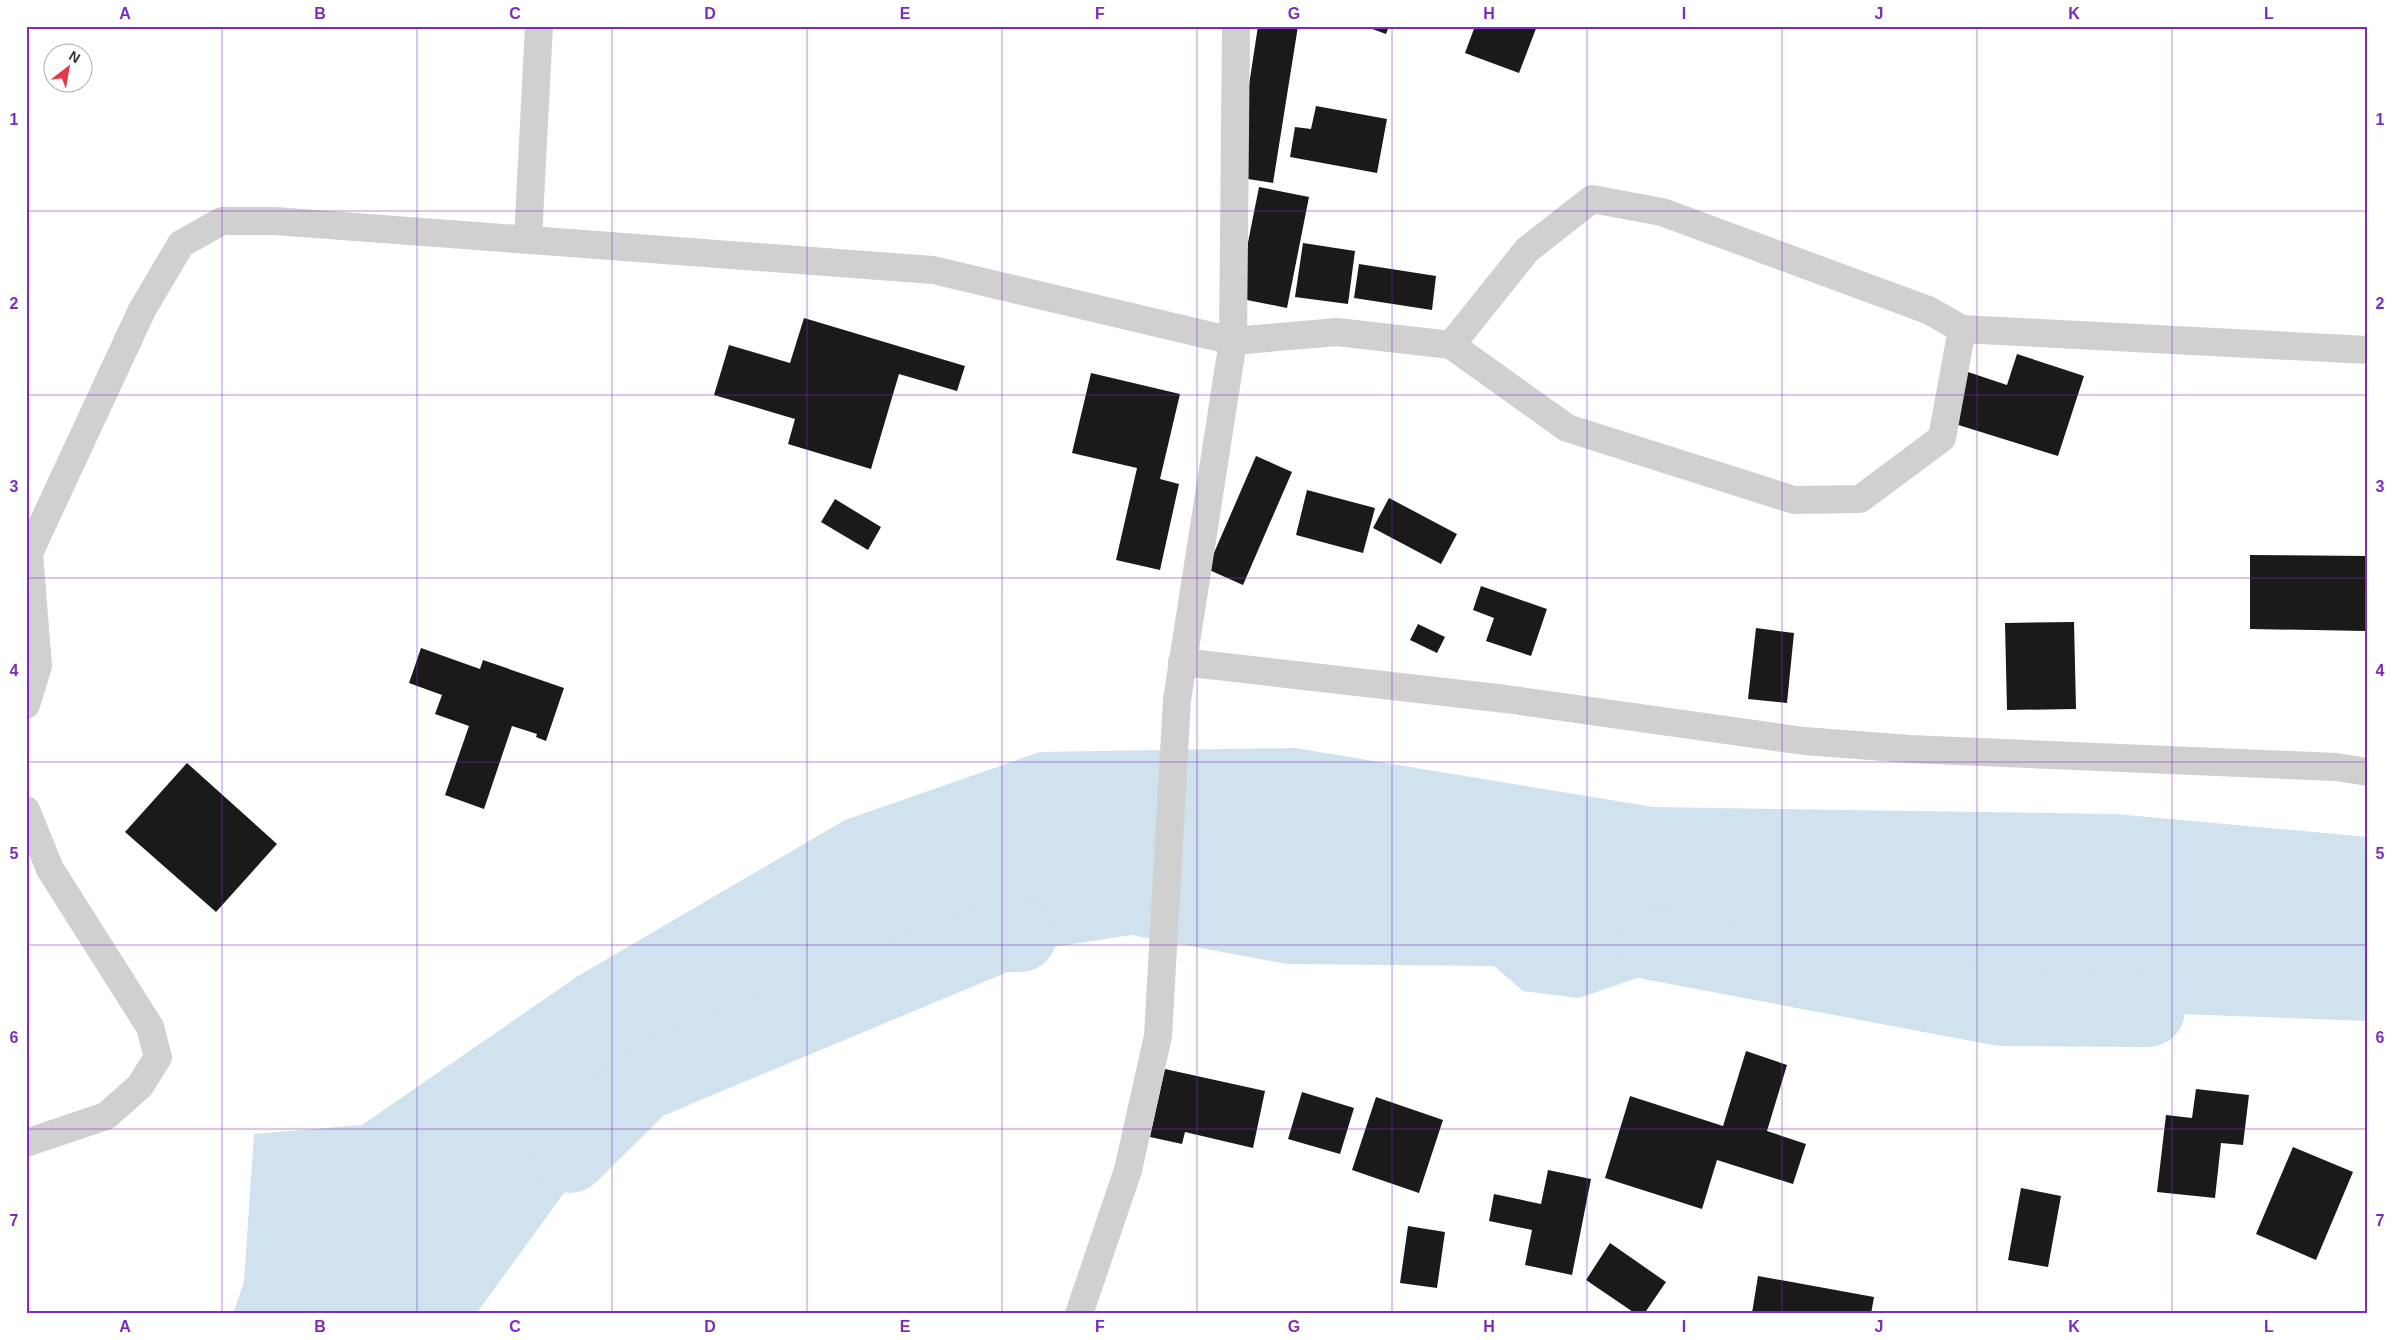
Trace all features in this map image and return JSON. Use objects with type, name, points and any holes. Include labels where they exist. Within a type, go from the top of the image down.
[{"type":"street","points":[[528,240],[539,26]]},
{"type":"street","points":[[1079,1314],[1128,1170],[1158,1036],[1177,700],[1233,341],[1236,26]]},
{"type":"street","points":[[1451,345],[1527,250],[1592,199],[1662,212],[1928,310],[1962,329],[2368,350]]},
{"type":"street","points":[[26,705],[38,666],[27,552],[142,310],[180,244],[222,221],[275,220],[933,270],[1233,341],[1337,332],[1451,345],[1567,428],[1794,500],[1860,499],[1942,438],[1962,329]]},
{"type":"street","points":[[1182,662],[1506,699],[1804,741],[1910,749],[2336,767],[2368,772]]},
{"type":"street","points":[[26,810],[50,869],[150,1027],[158,1058],[140,1086],[106,1116],[26,1143]]},
{"type":"water","points":[[1295,748],[1653,807],[2115,814],[2368,837],[2368,1021],[2046,1009],[1753,962],[1637,978],[1579,998],[1523,991],[1494,966],[1287,964],[1131,935],[924,967],[643,1084],[476,1314],[233,1314],[244,1282],[254,1134],[362,1125],[578,976],[845,820],[1040,752]]},
{"type":"building","points":[[1258,26],[1298,26],[1273,183],[1235,177]]},
{"type":"building","points":[[1364,26],[1389,26],[1386,34]]},
{"type":"building","points":[[1475,26],[1537,26],[1519,73],[1465,53]]},
{"type":"building","points":[[1316,106],[1387,119],[1377,173],[1290,157],[1295,127],[1311,129]]},
{"type":"building","points":[[1259,187],[1309,197],[1287,308],[1237,298]]},
{"type":"building","points":[[1303,243],[1355,251],[1348,304],[1295,297]]},
{"type":"building","points":[[1359,264],[1436,276],[1432,310],[1354,298]]},
{"type":"building","points":[[804,318],[965,366],[957,391],[899,374],[871,469],[788,444],[795,419],[714,395],[729,345],[790,363]]},
{"type":"building","points":[[2017,354],[2084,376],[2058,456],[1952,423],[1968,372],[2007,385]]},
{"type":"building","points":[[1091,373],[1180,394],[1160,479],[1179,484],[1160,570],[1116,560],[1137,468],[1072,453]]},
{"type":"building","points":[[1256,456],[1292,472],[1243,585],[1207,569]]},
{"type":"building","points":[[1307,490],[1375,508],[1363,553],[1296,535]]},
{"type":"building","points":[[1389,498],[1457,534],[1441,564],[1373,528]]},
{"type":"building","points":[[835,499],[881,527],[868,550],[821,522]]},
{"type":"building","points":[[2250,555],[2367,556],[2366,631],[2250,629]]},
{"type":"building","points":[[1481,586],[1547,609],[1531,656],[1486,641],[1494,618],[1473,610]]},
{"type":"building","points":[[2074,622],[2076,709],[2007,710],[2005,623]]},
{"type":"building","points":[[1418,624],[1445,637],[1437,653],[1410,640]]},
{"type":"building","points":[[1756,628],[1794,633],[1787,703],[1748,699]]},
{"type":"building","points":[[421,648],[480,669],[483,660],[564,688],[546,741],[536,737],[537,734],[512,726],[484,809],[445,795],[469,726],[435,714],[442,695],[409,683]]},
{"type":"building","points":[[187,763],[277,844],[216,912],[125,832]]},
{"type":"building","points":[[1746,1051],[1787,1065],[1767,1131],[1806,1144],[1793,1184],[1717,1160],[1702,1209],[1605,1178],[1630,1096],[1723,1126]]},
{"type":"building","points":[[1165,1069],[1265,1091],[1253,1148],[1185,1132],[1182,1144],[1150,1137]]},
{"type":"building","points":[[2196,1089],[2249,1095],[2243,1145],[2221,1143],[2215,1198],[2157,1192],[2166,1115],[2192,1118]]},
{"type":"building","points":[[1302,1092],[1354,1108],[1340,1154],[1288,1139]]},
{"type":"building","points":[[1376,1097],[1443,1120],[1419,1193],[1352,1170]]},
{"type":"building","points":[[2293,1147],[2353,1172],[2316,1260],[2256,1234]]},
{"type":"building","points":[[1548,1170],[1591,1179],[1572,1275],[1525,1265],[1532,1230],[1489,1221],[1494,1194],[1541,1204]]},
{"type":"building","points":[[2021,1188],[2061,1196],[2048,1267],[2008,1260]]},
{"type":"building","points":[[1408,1226],[1445,1232],[1437,1288],[1400,1283]]},
{"type":"building","points":[[1610,1243],[1666,1282],[1644,1314],[1636,1314],[1586,1280]]},
{"type":"building","points":[[1758,1276],[1874,1297],[1871,1314],[1752,1313]]},
{"type":"waterway","points":[[570,1156],[643,1084],[1000,935],[1020,935]]},
{"type":"waterway","points":[[1652,943],[2001,1009],[2148,1010]]}]
